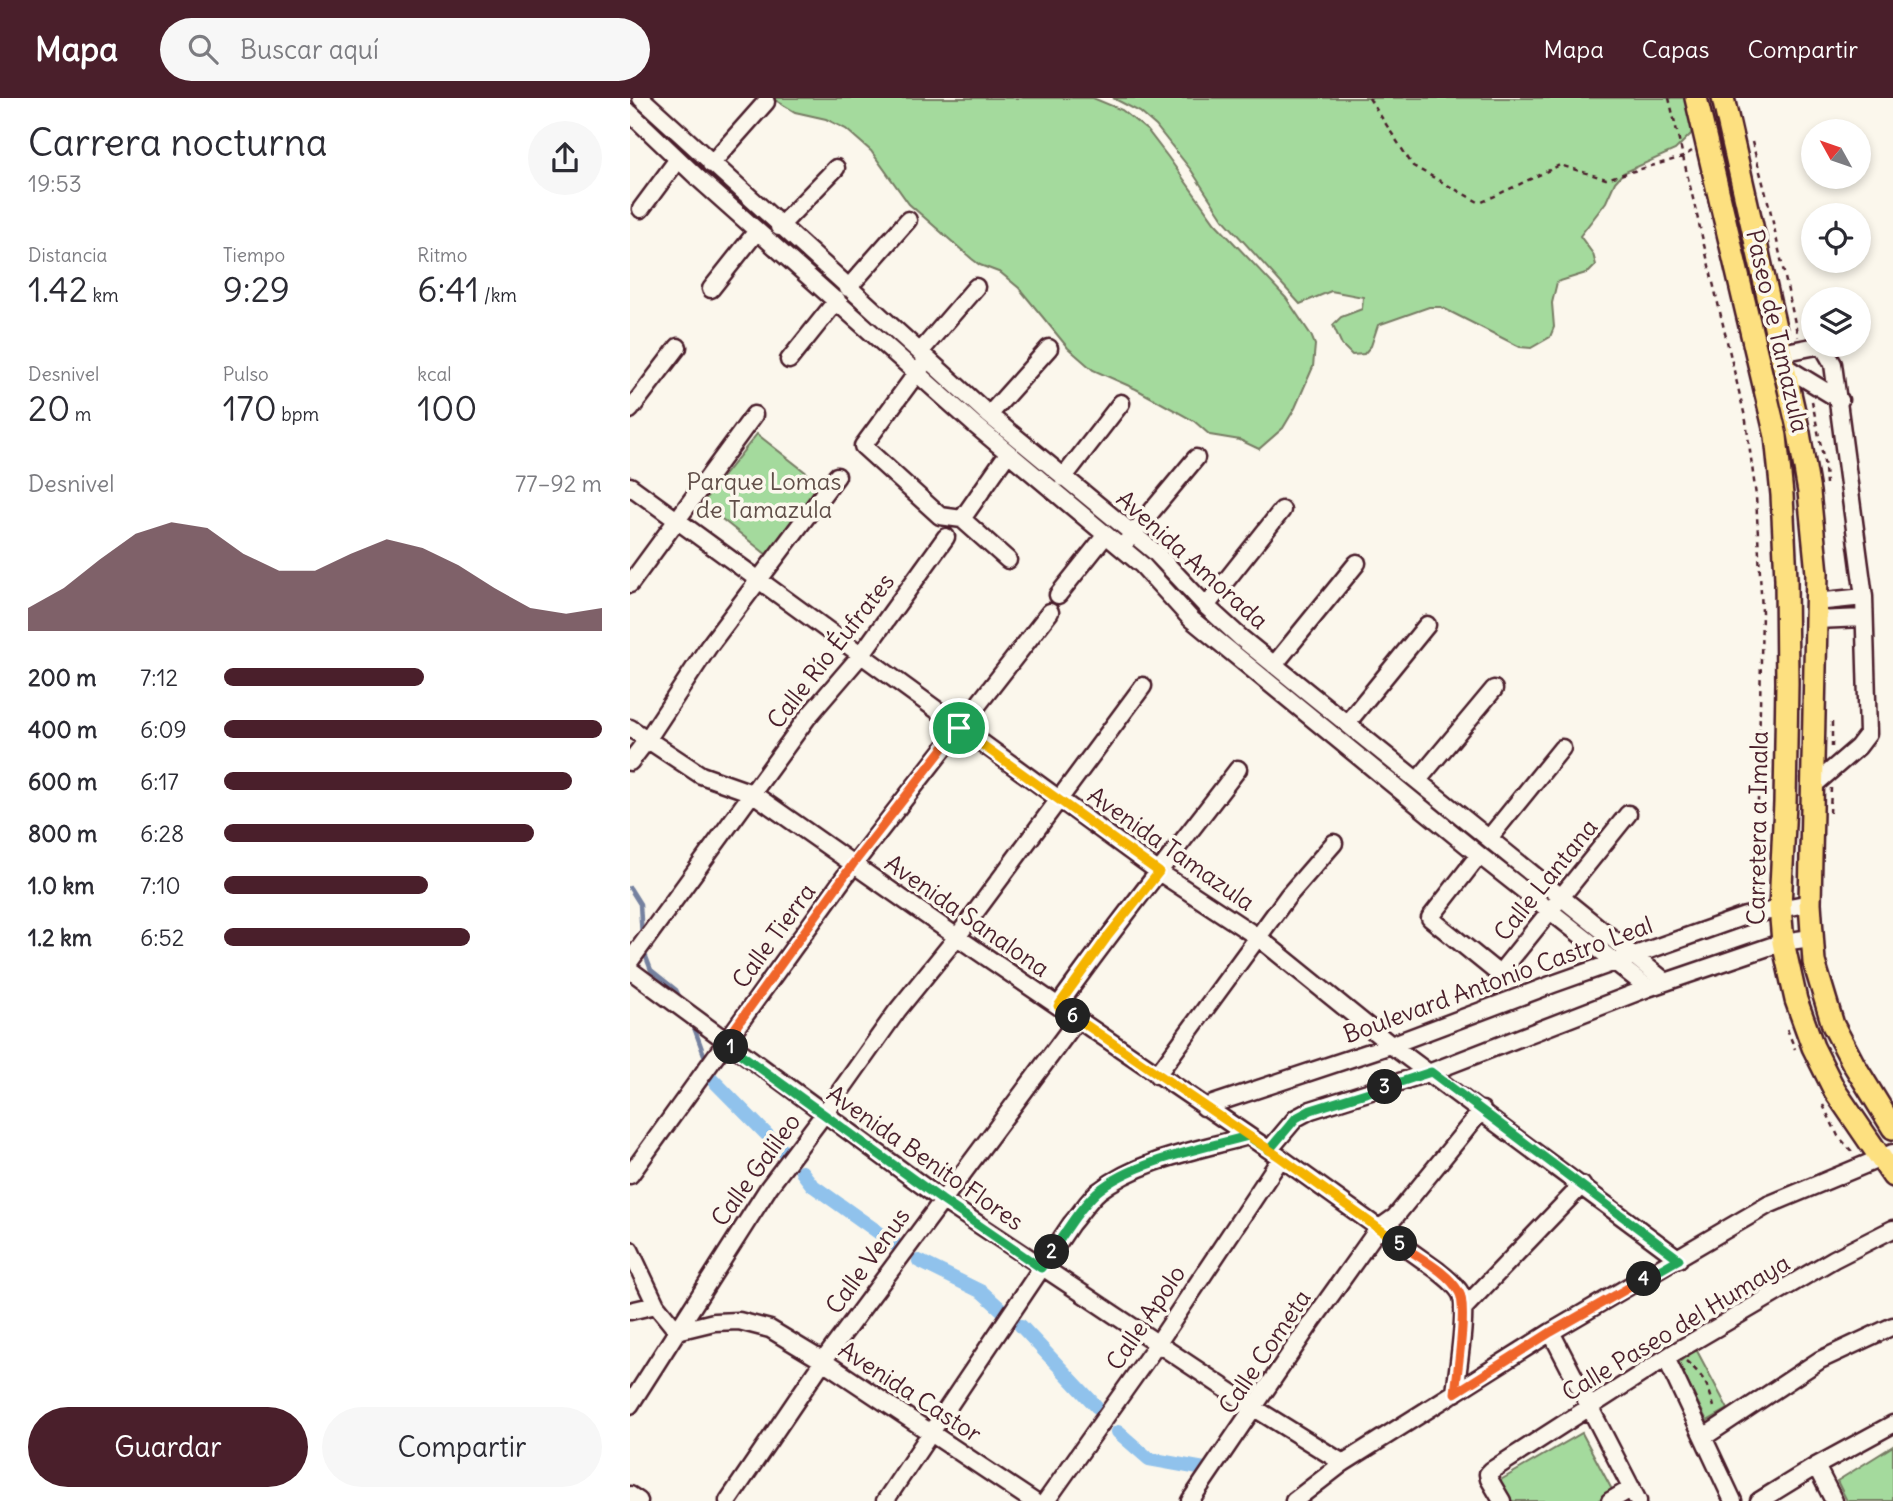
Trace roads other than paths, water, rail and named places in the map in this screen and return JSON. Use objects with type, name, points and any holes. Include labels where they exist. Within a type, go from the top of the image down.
[{"type":"main road","name":"Paseo de Tamazula","points":[[1696,98],[1776,436],[1786,579]]},
{"type":"main road","name":"Paseo de Tamazula","points":[[1723,98],[1799,433],[1809,492],[1817,573],[1816,611]]},
{"type":"main road","name":"Carretera a Imala","points":[[1786,579],[1785,803],[1769,910],[1783,942],[1796,1000],[1813,1047],[1835,1091],[1893,1176]]},
{"type":"main road","points":[[1816,611],[1810,903],[1814,962],[1833,1025],[1893,1128]]},
{"type":"street","name":"Avenida Amorada","points":[[640,98],[989,415],[1155,552],[1206,606],[1274,665],[1348,722],[1666,982]]},
{"type":"street","points":[[711,164],[766,102]]},
{"type":"street","name":"Avenida Amorada","points":[[630,113],[757,231],[1009,453],[1142,565],[1191,619],[1479,855],[1648,988]]},
{"type":"street","points":[[642,209],[678,159]]},
{"type":"street","points":[[779,227],[836,168]]},
{"type":"street","points":[[715,192],[728,179]]},
{"type":"street","points":[[848,288],[908,220]]},
{"type":"street","points":[[711,289],[757,231]]},
{"type":"street","points":[[975,287],[924,355],[917,372],[863,446],[940,516],[962,519],[1008,559]]},
{"type":"street","points":[[789,360],[836,300]]},
{"type":"street","points":[[630,410],[678,347]]},
{"type":"street","points":[[989,415],[1049,348]]},
{"type":"street","points":[[1782,360],[1801,353]]},
{"type":"street","points":[[1814,786],[1858,747],[1868,734],[1864,597],[1840,400],[1833,364],[1829,357]]},
{"type":"street","points":[[1782,360],[1840,400]]},
{"type":"street","points":[[1063,478],[1121,403]]},
{"type":"street","points":[[630,584],[754,415]]},
{"type":"street","points":[[962,519],[1009,453]]},
{"type":"street","points":[[1121,549],[1196,457]]},
{"type":"street","points":[[630,761],[647,740],[709,646],[837,476]]},
{"type":"street","name":"Avenida Tamazula","points":[[630,486],[1159,872],[1259,938],[1391,1045],[1431,1072],[1679,1259]]},
{"type":"street","points":[[1206,606],[1282,510]]},
{"type":"street","points":[[1058,595],[1105,536]]},
{"type":"street","name":"Calle Río Éufrates","points":[[630,961],[807,718],[861,655],[946,537]]},
{"type":"street","points":[[1274,665],[1357,563]]},
{"type":"street","points":[[1816,611],[1864,597]]},
{"type":"street","points":[[1816,611],[1864,618]]},
{"type":"street","name":"Calle Tierra","points":[[630,1175],[853,864],[1050,612]]},
{"type":"street","points":[[1348,722],[1427,625]]},
{"type":"street","points":[[1289,699],[1300,685]]},
{"type":"street","name":"Calle Galileo","points":[[630,1405],[769,1186],[1143,686]]},
{"type":"street","points":[[1418,780],[1494,689]]},
{"type":"street","name":"Avenida Sanalona","points":[[630,728],[701,775],[752,793],[1077,1020],[1275,1154],[1453,1283],[1461,1294],[1463,1309]]},
{"type":"street","points":[[1489,838],[1562,748]]},
{"type":"street","points":[[1058,1006],[1108,936],[1238,769]]},
{"type":"street","name":"Calle Lantana","points":[[1479,855],[1430,918],[1499,974],[1628,814]]},
{"type":"street","points":[[1157,1075],[1288,897],[1334,843]]},
{"type":"street","name":"Boulevard Antonio Castro Leal","points":[[1204,1107],[1391,1045],[1634,955],[1769,910],[1810,903]]},
{"type":"street","points":[[1577,932],[1589,918]]},
{"type":"street","points":[[1431,1072],[1648,988],[1783,942],[1811,938]]},
{"type":"street","name":"Avenida Benito Flores","points":[[630,970],[942,1200],[1253,1408],[1343,1463]]},
{"type":"street","name":"Calle Venus","points":[[728,1501],[824,1362],[1077,1020]]},
{"type":"street","name":"Calle Apolo","points":[[1046,1501],[1158,1343],[1296,1118],[1311,1110],[1431,1072]]},
{"type":"street","name":"Calle Cometa","points":[[1190,1501],[1378,1229],[1395,1217],[1482,1111]]},
{"type":"street","points":[[885,1501],[1071,1224],[1098,1192],[1128,1173],[1152,1164],[1248,1136]]},
{"type":"street","points":[[1294,1501],[1343,1463],[1551,1332],[1768,1205],[1879,1159]]},
{"type":"street","points":[[1455,1393],[1463,1309],[1582,1185]]},
{"type":"street","name":"Calle Paseo del Humaya","points":[[1497,1499],[1489,1479],[1492,1470],[1671,1355],[1834,1259],[1893,1229]]},
{"type":"street","points":[[630,1250],[656,1305],[677,1331]]},
{"type":"street","points":[[630,1311],[656,1305]]},
{"type":"street","name":"Avenida Castor","points":[[677,1331],[714,1322],[739,1321],[771,1329],[1033,1501]]},
{"type":"street","points":[[1711,1432],[1820,1360],[1893,1326]]},
{"type":"street","points":[[1551,1332],[1635,1494],[1611,1501]]},
{"type":"street","points":[[1671,1355],[1711,1432],[1734,1501]]},
{"type":"street","points":[[1759,1501],[1893,1424]]},
{"type":"street","points":[[1816,1466],[1834,1501]]},
{"type":"street","points":[[630,1495],[639,1501]]},
{"type":"waterway","points":[[630,888],[640,904],[642,937]]},
{"type":"waterway","points":[[643,949],[651,970],[676,990],[682,1002]]},
{"type":"waterway","points":[[692,1022],[706,1060]]},
{"type":"waterway","points":[[711,1078],[784,1152]]},
{"type":"waterway","points":[[802,1172],[812,1185],[899,1247]]},
{"type":"waterway","points":[[919,1261],[982,1292],[1002,1310]]},
{"type":"waterway","points":[[1021,1326],[1097,1407]]},
{"type":"waterway","points":[[1118,1432],[1149,1459],[1210,1470]]},
{"type":"park label","name":"Parque Lomas de Tamazula","points":[[764,496]]}]
